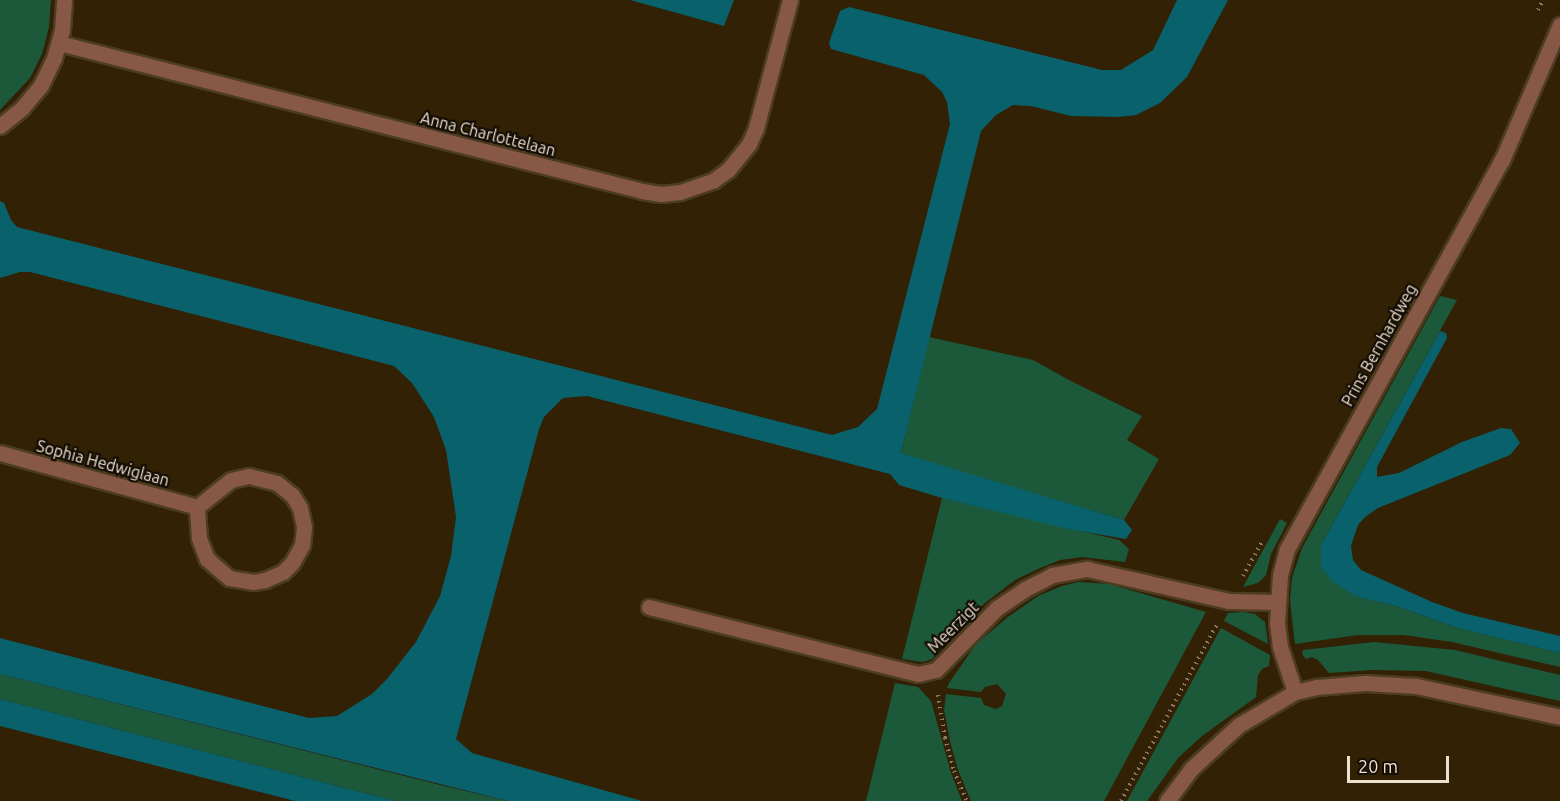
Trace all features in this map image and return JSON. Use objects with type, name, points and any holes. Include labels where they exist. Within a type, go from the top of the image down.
[{"type":"street","points":[[0,126],[22,108],[41,84],[59,43],[64,0]]},
{"type":"street","name":"Anna Charlottelaan","points":[[59,43],[661,194],[689,190],[714,180],[728,170],[749,144],[756,128],[790,0]]},
{"type":"street","name":"Prins Bernhardweg","points":[[1295,692],[1280,647],[1277,602],[1282,566],[1299,525],[1502,160],[1560,25]]},
{"type":"street","name":"Sophia Hedwiglaan","points":[[0,453],[197,507]]},
{"type":"street","points":[[249,476],[267,479],[292,495],[300,508],[304,527],[302,545],[292,563],[283,572],[254,582],[230,578],[207,559],[199,538],[197,507],[231,480],[249,476]]},
{"type":"street","name":"Meerzigt","points":[[649,607],[900,672],[918,674],[936,670],[998,608],[1025,589],[1052,575],[1086,569],[1229,601],[1277,602]]},
{"type":"street","points":[[1167,801],[1192,768],[1214,745],[1239,725],[1295,692],[1338,684],[1391,683],[1455,692],[1560,717]]},
{"type":"path","points":[[936,670],[945,738],[954,771],[967,801]]},
{"type":"green space","points":[[0,0],[51,0],[49,27],[42,54],[30,78],[0,110]]},
{"type":"green space","points":[[1440,296],[1457,300],[1321,545],[1357,597],[1396,606],[1458,628],[1560,653],[1560,667],[1452,642],[1404,635],[1358,635],[1295,644],[1290,600],[1292,578],[1302,548]]},
{"type":"green space","points":[[929,337],[1033,360],[1142,416],[1127,440],[1159,459],[1124,520],[901,454]]},
{"type":"green space","points":[[942,498],[1119,540],[1129,549],[1125,562],[1082,557],[1060,560],[1040,568],[1015,580],[985,603],[963,622],[932,659],[923,662],[902,659]]},
{"type":"green space","points":[[1280,519],[1287,523],[1271,554],[1266,575],[1258,583],[1243,587]]},
{"type":"green space","points":[[1078,582],[1109,584],[1206,612],[1104,801],[971,801],[958,770],[950,741],[944,710],[946,694],[981,698],[984,705],[996,709],[1002,706],[1006,694],[997,684],[985,687],[981,692],[947,688],[949,683],[976,644],[1008,617],[1038,596]]},
{"type":"green space","points":[[1228,613],[1255,614],[1265,622],[1268,644],[1224,621]]},
{"type":"green space","points":[[1221,628],[1270,655],[1269,666],[1262,669],[1258,675],[1256,697],[1202,736],[1178,758],[1147,801],[1127,801]]},
{"type":"green space","points":[[1374,642],[1455,650],[1560,675],[1560,701],[1426,671],[1373,670],[1329,673],[1318,660],[1312,657],[1306,659],[1302,654],[1303,650]]},
{"type":"green space","points":[[0,674],[508,801],[396,801],[0,699]]},
{"type":"green space","points":[[895,683],[918,687],[931,701],[951,773],[962,801],[866,801]]},
{"type":"water","points":[[630,0],[734,0],[724,26]]},
{"type":"water","points":[[1177,0],[1228,0],[1187,77],[1160,103],[1136,115],[1118,117],[1071,116],[1031,106],[1013,105],[996,115],[981,131],[901,453],[1124,520],[1132,530],[1126,539],[1063,528],[942,498],[899,485],[890,474],[587,396],[563,398],[544,417],[539,429],[456,739],[472,753],[642,801],[508,801],[0,674],[0,638],[309,718],[337,716],[372,694],[416,642],[440,596],[451,556],[456,517],[446,450],[434,417],[412,383],[394,366],[30,272],[20,272],[0,278],[0,201],[4,203],[11,220],[17,227],[832,435],[858,427],[877,409],[950,124],[947,102],[942,92],[924,75],[831,49],[829,43],[840,11],[849,7],[1102,70],[1121,70],[1153,50]]},
{"type":"water","points":[[1440,331],[1446,333],[1447,338],[1377,467],[1377,477],[1399,473],[1462,442],[1501,428],[1511,429],[1520,443],[1510,455],[1378,508],[1365,517],[1358,525],[1351,546],[1353,560],[1361,570],[1432,602],[1463,613],[1560,636],[1560,653],[1458,628],[1396,606],[1357,597],[1333,582],[1321,567],[1321,545]]},
{"type":"water","points":[[0,699],[396,801],[295,801],[0,726]]}]
